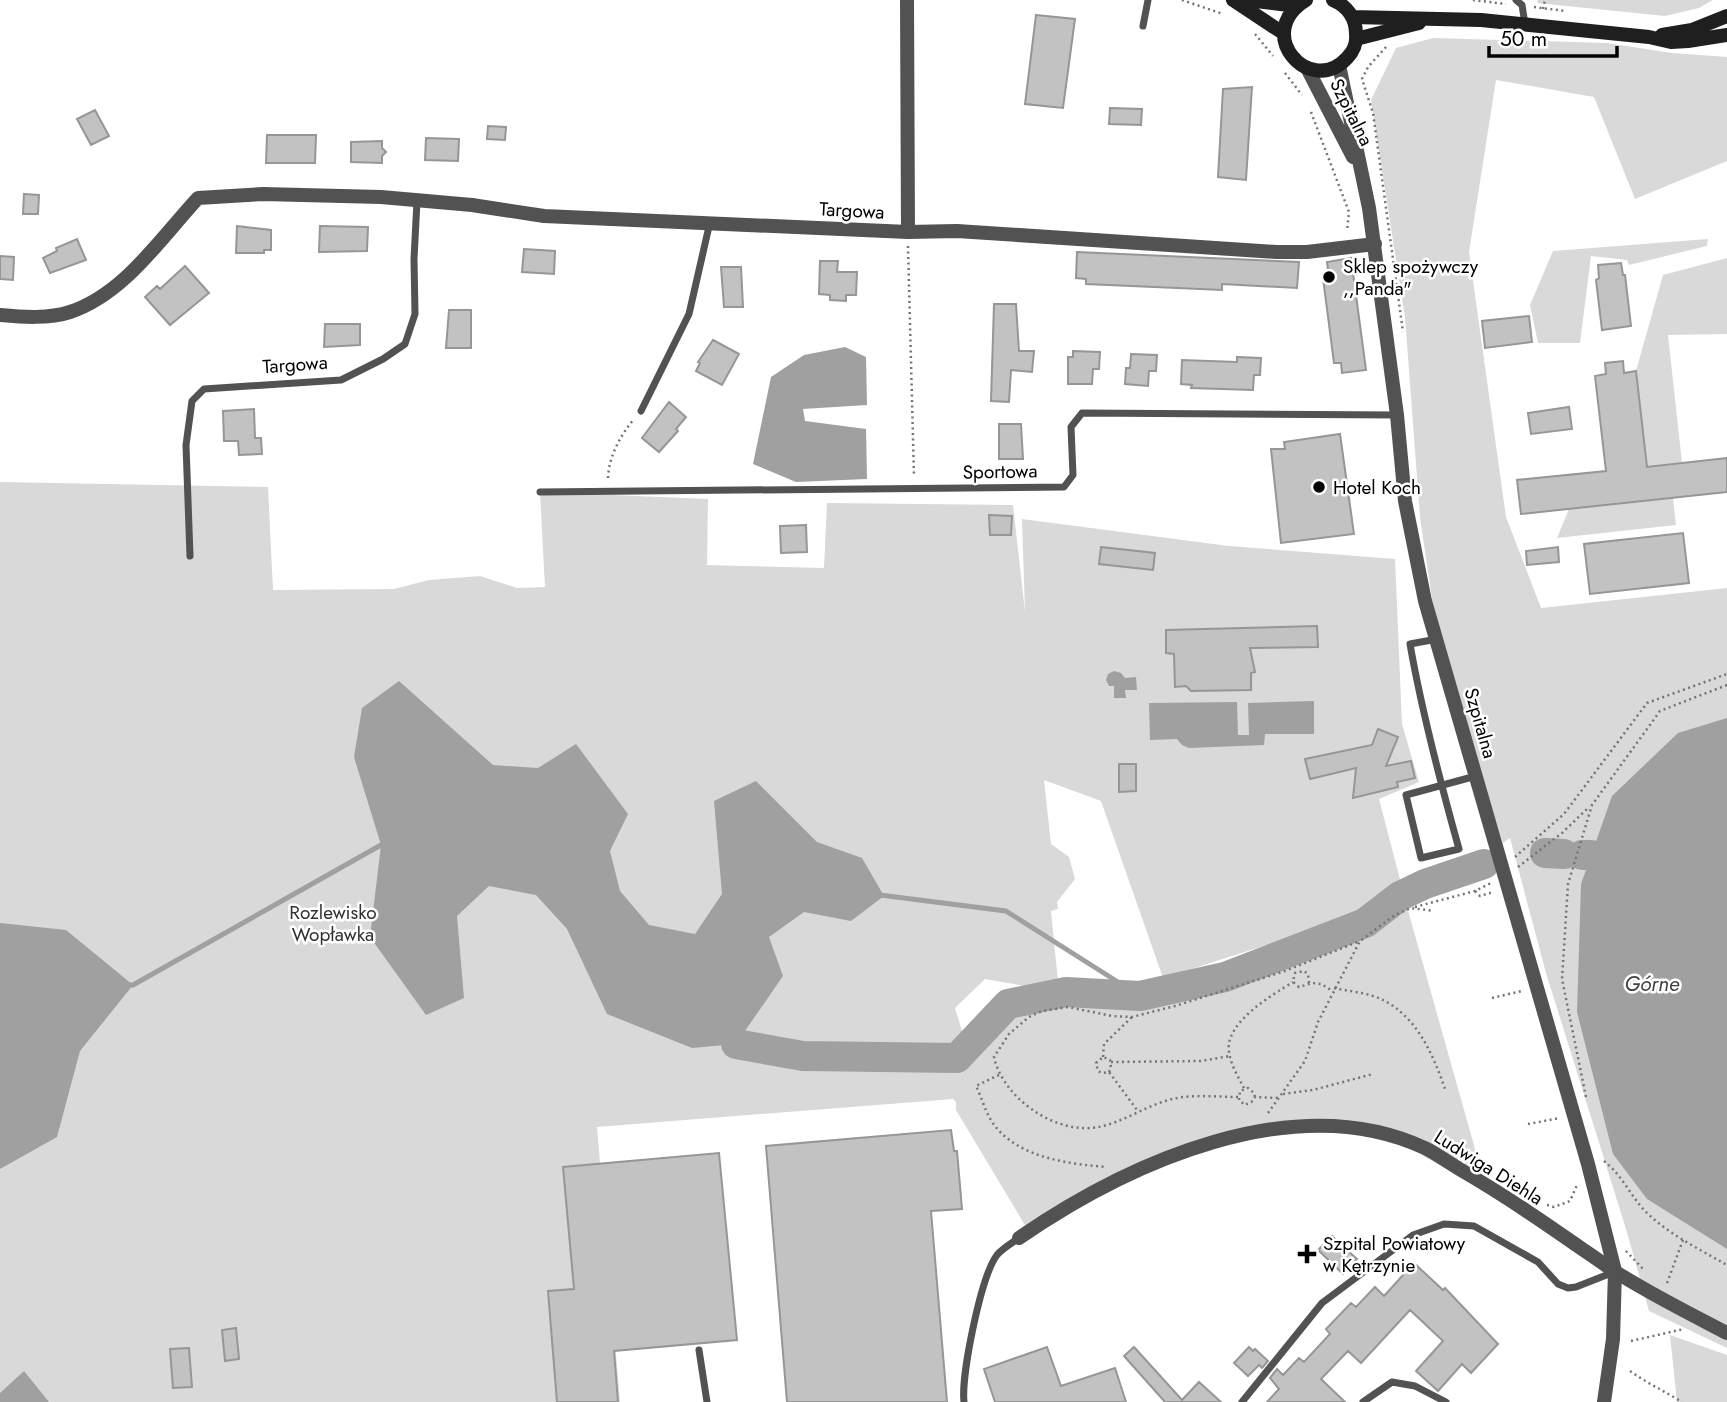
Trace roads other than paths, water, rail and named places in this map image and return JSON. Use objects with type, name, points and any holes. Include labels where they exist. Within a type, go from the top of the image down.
[{"type":"main road","points":[[1233,0],[1283,33]]},
{"type":"main road","points":[[1247,0],[1301,3]]},
{"type":"main road","points":[[1301,3],[1289,14],[1283,33],[1285,44],[1297,63],[1307,68],[1323,70],[1339,65],[1350,54],[1356,39],[1352,16],[1346,8],[1333,0]]},
{"type":"main road","points":[[1352,16],[1525,24],[1649,37],[1671,42],[1727,36]]},
{"type":"main road","points":[[1649,37],[1692,30],[1727,16]]},
{"type":"main road","points":[[1356,39],[1438,18]]},
{"type":"street","name":"Targowa","points":[[908,0],[908,232]]},
{"type":"street","name":"Szpitalna","points":[[1339,65],[1375,244],[1405,501],[1425,601],[1605,1226],[1615,1271],[1614,1339],[1604,1402]]},
{"type":"street","name":"Szpitalna","points":[[1307,68],[1362,174]]},
{"type":"street","name":"Targowa","points":[[0,315],[22,317],[68,313],[102,298],[142,260],[198,198],[263,194],[417,200],[544,216],[908,232],[971,232],[1276,252],[1307,252],[1375,244]]},
{"type":"street","name":"Ludwiga Diehla","points":[[1019,1238],[1048,1218],[1186,1149],[1288,1126],[1364,1129],[1424,1148],[1497,1190],[1615,1271],[1727,1333]]},
{"type":"lane","points":[[1143,26],[1148,0]]},
{"type":"lane","points":[[1519,3],[1525,24]]},
{"type":"lane","name":"Targowa","points":[[190,556],[186,445],[192,401],[204,389],[341,380],[383,359],[405,344],[415,314],[417,200]]},
{"type":"lane","points":[[641,411],[689,314],[710,222]]},
{"type":"lane","name":"Sportowa","points":[[540,492],[1065,486],[1073,475],[1071,427],[1082,413],[1397,415]]},
{"type":"lane","points":[[1437,639],[1410,644],[1420,704],[1442,785],[1459,849],[1421,858],[1406,795],[1442,785],[1477,775]]},
{"type":"lane","points":[[1242,1402],[1322,1303],[1413,1235],[1444,1224],[1474,1226],[1538,1262],[1558,1284],[1568,1288],[1615,1271]]},
{"type":"lane","points":[[964,1402],[968,1353],[989,1270],[998,1253],[1019,1238]]},
{"type":"lane","points":[[699,1350],[707,1402]]},
{"type":"lane","points":[[1363,1402],[1392,1382],[1404,1382],[1446,1402]]},
{"type":"water","points":[[845,347],[866,357],[867,405],[803,409],[805,421],[866,429],[867,479],[796,482],[753,464],[771,377],[804,355]]},
{"type":"water","points":[[1114,671],[1125,678],[1136,677],[1137,690],[1125,690],[1126,698],[1114,698],[1114,686],[1109,686],[1106,680],[1108,674]]},
{"type":"water","points":[[399,681],[493,765],[538,768],[576,744],[628,814],[610,851],[620,891],[649,925],[695,934],[722,894],[714,801],[756,781],[817,842],[862,858],[884,896],[851,921],[804,912],[769,937],[783,976],[736,1044],[692,1048],[607,1014],[567,929],[536,895],[489,886],[457,916],[464,998],[426,1015],[370,937],[381,845],[354,757],[362,708]]},
{"type":"water","points":[[1314,701],[1314,734],[1265,734],[1264,745],[1189,748],[1177,739],[1150,740],[1149,703],[1237,702],[1238,735],[1249,735],[1248,703]]},
{"type":"water","name":"Górne","points":[[1727,718],[1727,1249],[1647,1199],[1613,1154],[1577,1012],[1581,884],[1612,796],[1678,733]]},
{"type":"water","points":[[0,923],[66,930],[133,985],[80,1051],[57,1137],[0,1169]]},
{"type":"water","points":[[24,1371],[49,1402],[0,1402],[0,1393]]},
{"type":"waterway","points":[[129,985],[381,845],[387,846]]},
{"type":"waterway","points":[[1545,853],[1564,854]]},
{"type":"waterway","points":[[1582,855],[1591,855]]},
{"type":"waterway","points":[[736,1044],[803,1056],[957,1058],[1008,1004],[1066,992],[1140,996],[1225,977],[1365,923],[1400,896],[1425,884],[1484,864]]},
{"type":"waterway","points":[[880,895],[1006,911],[1140,996]]},
{"type":"place","name":"Sklep spożywczy ,,Panda\"","points":[[1329,277]]},
{"type":"place","name":"Hotel Koch","points":[[1319,487]]},
{"type":"place","name":"Szpital Powiatowy w Kętrzynie","points":[[1307,1254]]},
{"type":"park label","name":"Rozlewisko Wopławka","points":[[333,923]]}]
